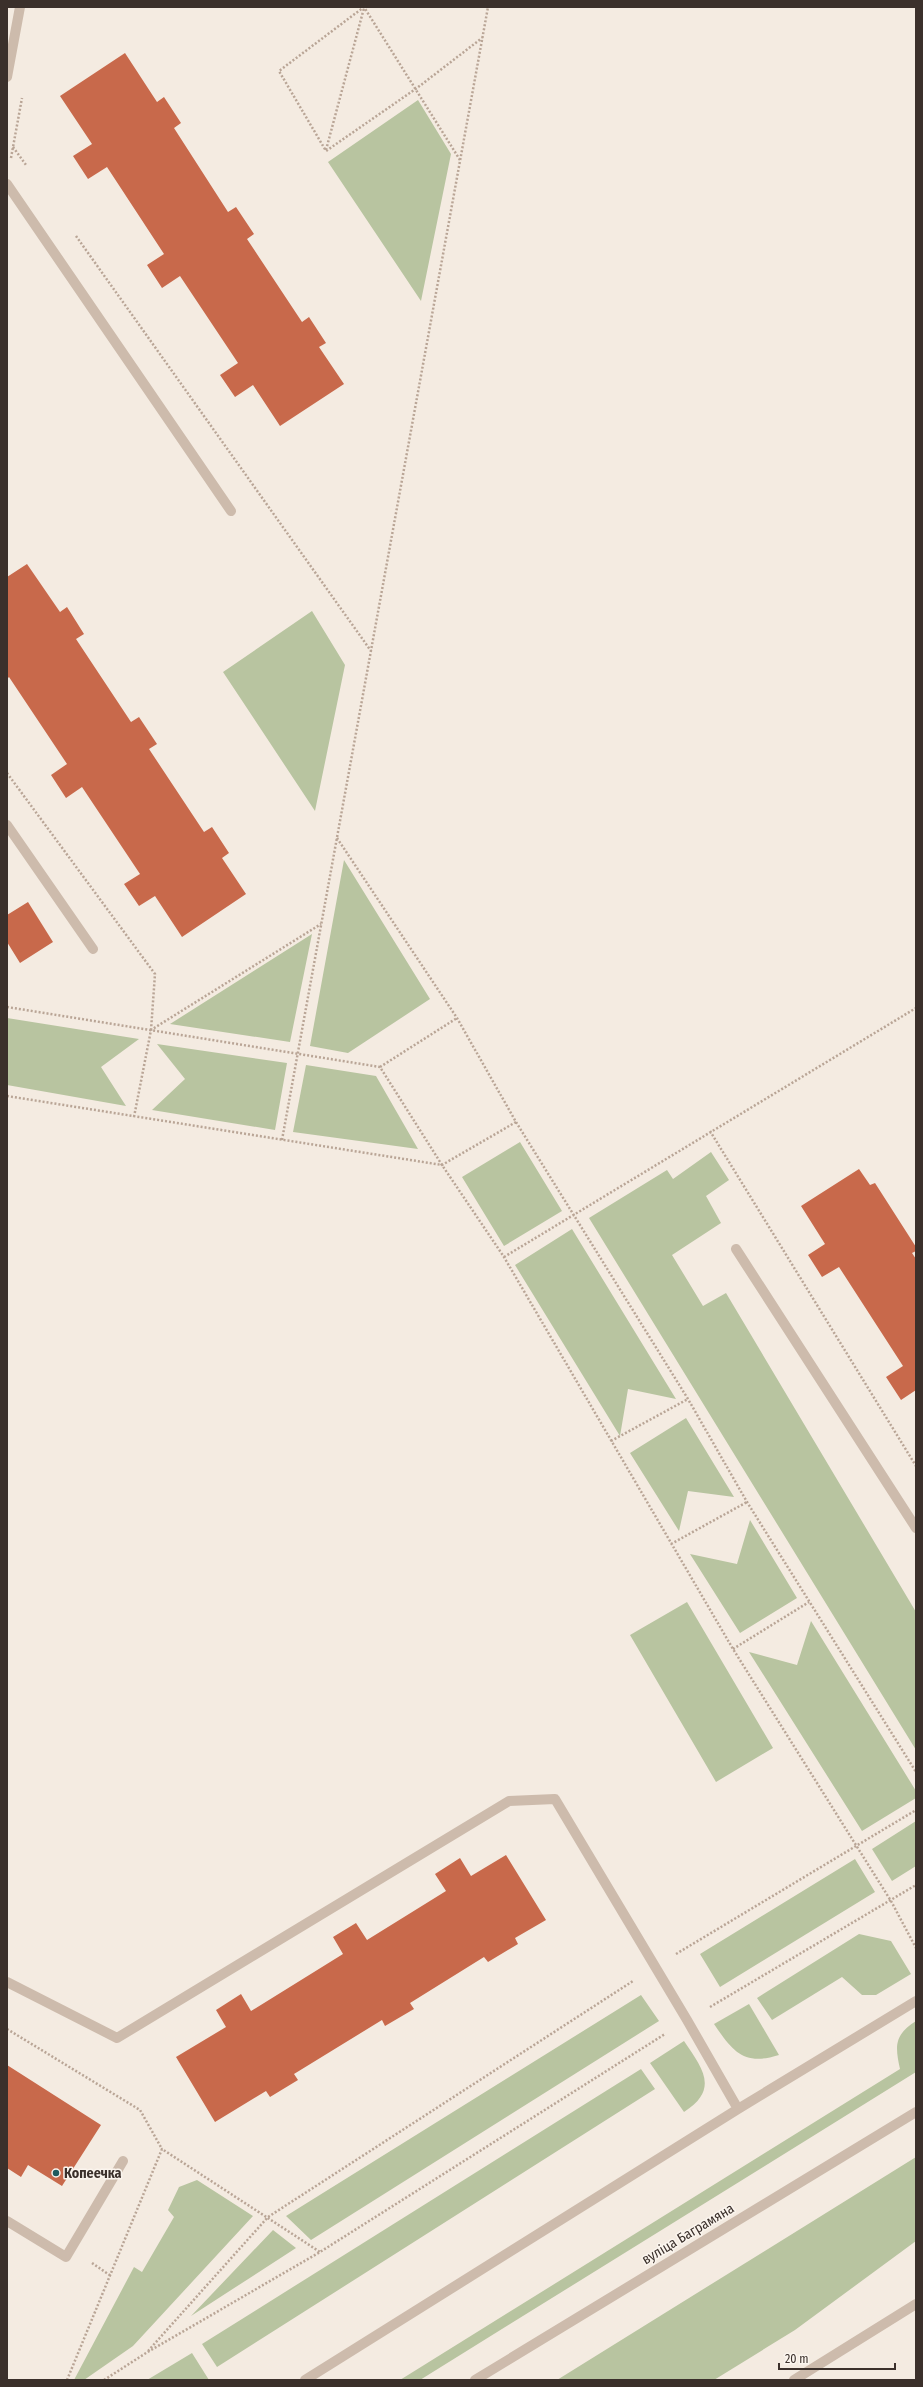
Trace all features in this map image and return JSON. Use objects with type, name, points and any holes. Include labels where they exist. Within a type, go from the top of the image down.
[{"type":"street","points":[[7,77],[20,7]]},
{"type":"street","points":[[7,184],[231,512]]},
{"type":"street","points":[[7,825],[93,949]]},
{"type":"street","points":[[736,1248],[916,1528]]},
{"type":"street","points":[[7,1982],[116,2038],[509,1801],[555,1800],[654,1967],[688,2020],[738,2109]]},
{"type":"street","points":[[305,2380],[738,2109],[916,2001]]},
{"type":"street","name":"вуліца Баграмяна","points":[[476,2380],[916,2112]]},
{"type":"street","points":[[7,2221],[66,2257],[123,2161]]},
{"type":"street","points":[[794,2380],[916,2304]]},
{"type":"path","points":[[364,7],[417,88],[460,160]]},
{"type":"path","points":[[326,151],[364,7]]},
{"type":"path","points":[[326,151],[279,70],[364,7]]},
{"type":"path","points":[[282,1140],[488,7]]},
{"type":"path","points":[[326,151],[417,88],[482,38]]},
{"type":"path","points":[[13,146],[27,166]]},
{"type":"path","points":[[73,231],[371,651]]},
{"type":"path","points":[[7,772],[155,974],[151,1030],[134,1117]]},
{"type":"path","points":[[337,838],[457,1018],[516,1122],[575,1214],[688,1399],[747,1502],[916,1772]]},
{"type":"path","points":[[151,1030],[322,924]]},
{"type":"path","points":[[7,1007],[380,1068],[457,1018]]},
{"type":"path","points":[[504,1257],[710,1131],[916,1009]]},
{"type":"path","points":[[380,1068],[442,1165],[504,1257],[733,1649],[891,1901],[916,1948]]},
{"type":"path","points":[[7,1096],[442,1165],[516,1122]]},
{"type":"path","points":[[710,1131],[916,1466]]},
{"type":"path","points":[[611,1441],[688,1399]]},
{"type":"path","points":[[671,1544],[747,1502]]},
{"type":"path","points":[[733,1649],[809,1602]]},
{"type":"path","points":[[146,2353],[268,2217],[654,1967],[916,1810]]},
{"type":"path","points":[[104,2380],[146,2353],[320,2252],[688,2020],[916,1885]]},
{"type":"path","points":[[7,2029],[140,2110],[162,2149],[320,2252]]},
{"type":"path","points":[[67,2380],[162,2149]]},
{"type":"green space","points":[[418,100],[451,154],[421,301],[328,162]]},
{"type":"green space","points":[[312,611],[345,665],[315,811],[223,672]]},
{"type":"green space","points":[[344,860],[430,999],[348,1053],[310,1046]]},
{"type":"green space","points":[[312,934],[290,1042],[170,1024]]},
{"type":"green space","points":[[7,1018],[139,1039],[101,1067],[126,1106],[7,1085]]},
{"type":"green space","points":[[157,1044],[287,1063],[275,1130],[152,1110],[185,1079]]},
{"type":"green space","points":[[306,1065],[376,1076],[418,1149],[293,1132]]},
{"type":"green space","points":[[520,1142],[562,1211],[504,1246],[462,1177]]},
{"type":"green space","points":[[711,1152],[729,1180],[706,1196],[721,1223],[672,1255],[703,1306],[726,1293],[916,1612],[916,1750],[589,1218],[667,1170],[673,1179]]},
{"type":"green space","points":[[572,1229],[676,1399],[628,1389],[620,1436],[515,1265]]},
{"type":"green space","points":[[686,1418],[734,1497],[688,1491],[679,1531],[630,1453]]},
{"type":"green space","points":[[750,1520],[797,1598],[740,1633],[690,1554],[737,1564]]},
{"type":"green space","points":[[687,1602],[773,1748],[716,1782],[630,1635]]},
{"type":"green space","points":[[811,1621],[916,1791],[916,1798],[862,1831],[749,1652],[797,1665]]},
{"type":"green space","points":[[916,1821],[916,1866],[892,1881],[872,1849]]},
{"type":"green space","points":[[855,1859],[875,1892],[720,1987],[700,1954]]},
{"type":"green space","points":[[859,1934],[891,1941],[911,1974],[876,1995],[862,1995],[842,1977],[772,2020],[757,1998]]},
{"type":"green space","points":[[641,1995],[659,2021],[311,2240],[286,2216]]},
{"type":"green space","points":[[749,2004],[779,2055],[757,2059],[740,2054],[727,2042],[714,2024]]},
{"type":"green space","points":[[916,2021],[916,2072],[420,2380],[400,2380],[900,2069],[897,2047],[900,2036]]},
{"type":"green space","points":[[684,2041],[697,2060],[704,2078],[705,2087],[702,2095],[684,2112],[650,2063]]},
{"type":"green space","points":[[641,2069],[655,2089],[217,2367],[202,2344]]},
{"type":"green space","points":[[916,2157],[916,2241],[795,2330],[714,2380],[557,2380]]},
{"type":"green space","points":[[197,2180],[253,2216],[133,2346],[84,2380],[74,2380],[134,2267],[142,2272],[174,2217],[168,2210],[179,2187]]},
{"type":"green space","points":[[273,2230],[296,2248],[191,2316]]},
{"type":"green space","points":[[192,2353],[209,2380],[147,2380]]},
{"type":"building","points":[[125,53],[157,102],[164,97],[181,123],[174,128],[228,212],[236,207],[254,234],[247,239],[302,322],[309,317],[326,343],[319,347],[344,384],[280,426],[253,385],[235,397],[220,375],[238,363],[180,276],[162,288],[147,265],[164,254],[107,167],[88,179],[73,156],[92,144],[60,96]]},
{"type":"building","points":[[27,564],[60,612],[67,607],[84,634],[76,639],[131,722],[139,717],[157,744],[149,749],[204,832],[212,827],[229,853],[222,858],[246,894],[182,937],[155,896],[139,906],[124,884],[140,874],[82,787],[66,798],[51,775],[67,764],[9,677],[7,679],[7,577]]},
{"type":"building","points":[[28,902],[53,942],[20,963],[7,942],[7,915]]},
{"type":"building","points":[[859,1169],[870,1185],[875,1183],[916,1247],[916,1251],[912,1253],[916,1259],[916,1390],[901,1400],[886,1377],[903,1366],[839,1267],[822,1277],[808,1255],[825,1244],[801,1206]]},
{"type":"building","points":[[506,1855],[546,1920],[515,1938],[518,1944],[488,1962],[484,1957],[410,2003],[414,2009],[385,2026],[382,2020],[294,2074],[298,2080],[270,2097],[266,2091],[215,2122],[176,2057],[226,2027],[216,2010],[241,1994],[251,2011],[343,1954],[333,1937],[356,1923],[367,1940],[446,1891],[435,1874],[460,1858],[471,1876]]},
{"type":"building","points":[[7,2065],[101,2125],[62,2186],[28,2165],[21,2177],[7,2168]]},
{"type":"place","name":"Копеечка","points":[[56,2173]]}]
